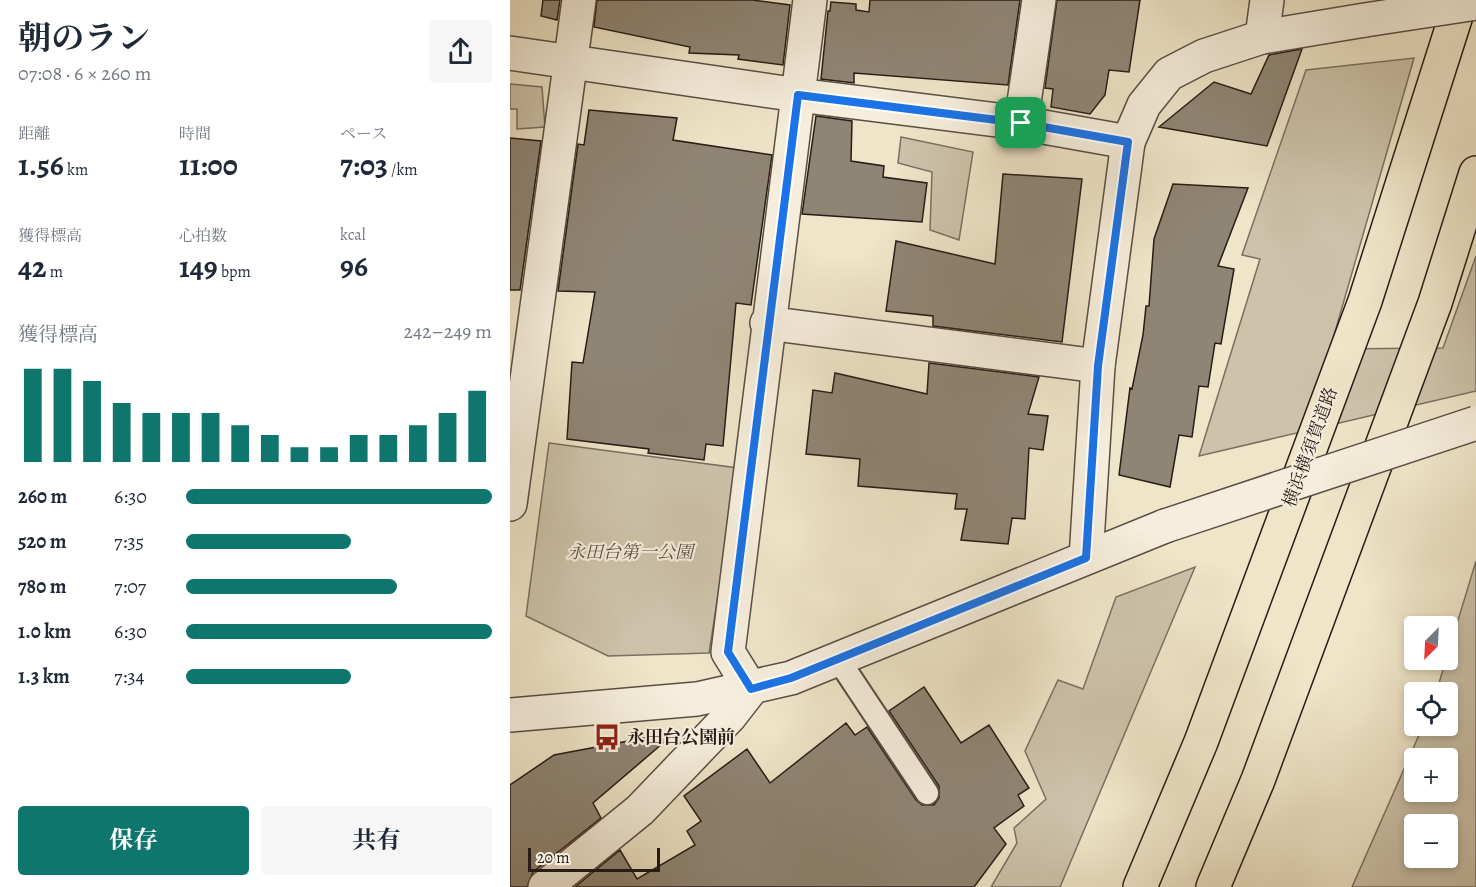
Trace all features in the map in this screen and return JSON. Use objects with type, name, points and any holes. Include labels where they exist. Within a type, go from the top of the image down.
[{"type":"highway","name":"横浜横須賀道路","points":[[1140,887],[1201,742],[1365,301],[1461,0]]},
{"type":"highway","points":[[1213,887],[1258,780],[1431,314],[1476,173]]},
{"type":"street","points":[[510,504],[579,0]]},
{"type":"street","points":[[751,689],[728,652],[767,323],[810,0]]},
{"type":"street","points":[[1021,123],[1039,0]]},
{"type":"street","points":[[1262,37],[1267,0]]},
{"type":"street","points":[[1086,558],[1098,366],[1128,142],[1144,105],[1169,74],[1204,56],[1262,37],[1476,3]]},
{"type":"street","points":[[510,53],[571,60],[798,95],[1021,123],[1128,142]]},
{"type":"street","points":[[767,323],[1098,366]]},
{"type":"street","points":[[510,715],[697,699],[751,689],[791,678],[1165,526],[1476,423]]},
{"type":"street","points":[[545,887],[640,810],[730,716],[751,689]]},
{"type":"lane","points":[[838,659],[927,793]]},
{"type":"green space","points":[[1414,58],[1330,349],[1443,348],[1476,256],[1476,391],[1199,456],[1260,259],[1242,255],[1306,70]]},
{"type":"green space","points":[[510,84],[542,87],[545,127],[517,129],[517,109],[510,109]]},
{"type":"green space","points":[[901,137],[973,152],[959,240],[930,230],[932,172],[898,163]]},
{"type":"green space","name":"永田台第一公園","points":[[549,443],[738,468],[709,653],[608,656],[526,616]]},
{"type":"green space","points":[[1476,561],[1476,887],[1352,887],[1404,769],[1404,802],[1458,802],[1458,748],[1413,748],[1419,736],[1458,736],[1458,682],[1439,682],[1443,670],[1458,670],[1458,620]]},
{"type":"green space","points":[[1195,567],[1060,887],[991,887],[1017,843],[1014,828],[1046,799],[1025,751],[1058,680],[1083,689],[1116,597]]},
{"type":"building","points":[[543,0],[560,0],[557,20],[541,16]]},
{"type":"building","points":[[597,0],[752,0],[790,5],[783,65],[738,59],[739,55],[689,53],[690,47],[594,27]]},
{"type":"building","points":[[870,0],[1020,0],[1008,85],[854,73],[854,83],[821,79],[828,11],[830,11],[831,2],[856,4],[856,10],[869,12]]},
{"type":"building","points":[[1057,0],[1140,0],[1129,72],[1109,70],[1105,95],[1090,114],[1051,107],[1053,89],[1045,88]]},
{"type":"building","points":[[1302,49],[1267,146],[1159,127],[1214,82],[1251,94],[1269,55]]},
{"type":"building","points":[[589,110],[677,118],[673,140],[772,155],[751,305],[736,303],[723,446],[706,444],[704,460],[648,453],[649,449],[567,439],[572,362],[583,363],[595,292],[558,291],[578,144],[584,145]]},
{"type":"building","points":[[816,116],[852,121],[851,161],[884,166],[883,177],[927,183],[922,222],[802,214]]},
{"type":"building","points":[[510,138],[541,141],[520,290],[510,290]]},
{"type":"building","points":[[1003,174],[1082,179],[1062,342],[933,326],[933,316],[886,311],[896,241],[995,264]]},
{"type":"building","points":[[1173,184],[1248,188],[1218,266],[1234,269],[1221,344],[1215,343],[1208,387],[1199,386],[1192,437],[1179,435],[1170,487],[1119,475],[1130,388],[1132,389],[1143,335],[1146,306],[1149,306],[1154,239]]},
{"type":"building","points":[[929,363],[1039,377],[1028,414],[1048,416],[1043,450],[1029,448],[1025,519],[1012,518],[1008,544],[961,540],[967,509],[955,509],[957,494],[858,486],[860,459],[806,454],[813,390],[832,393],[835,373],[927,394]]},
{"type":"building","points":[[924,687],[961,743],[989,725],[1029,788],[1018,795],[1024,806],[994,828],[1006,844],[974,887],[575,887],[620,850],[637,879],[695,845],[687,831],[701,821],[684,796],[747,749],[770,783],[846,723],[855,735],[867,727],[916,800],[922,805],[934,805],[939,798],[939,786],[889,711]]},
{"type":"building","points":[[676,732],[593,803],[601,818],[533,872],[527,887],[510,887],[510,785],[554,755]]},
{"type":"place","name":"永田台公園前","points":[[607,737]]},
{"type":"route","points":[[798,95],[1021,123],[1128,142],[1098,366],[1086,558],[896,637],[791,678],[751,689],[728,652],[767,323],[798,95]]}]
